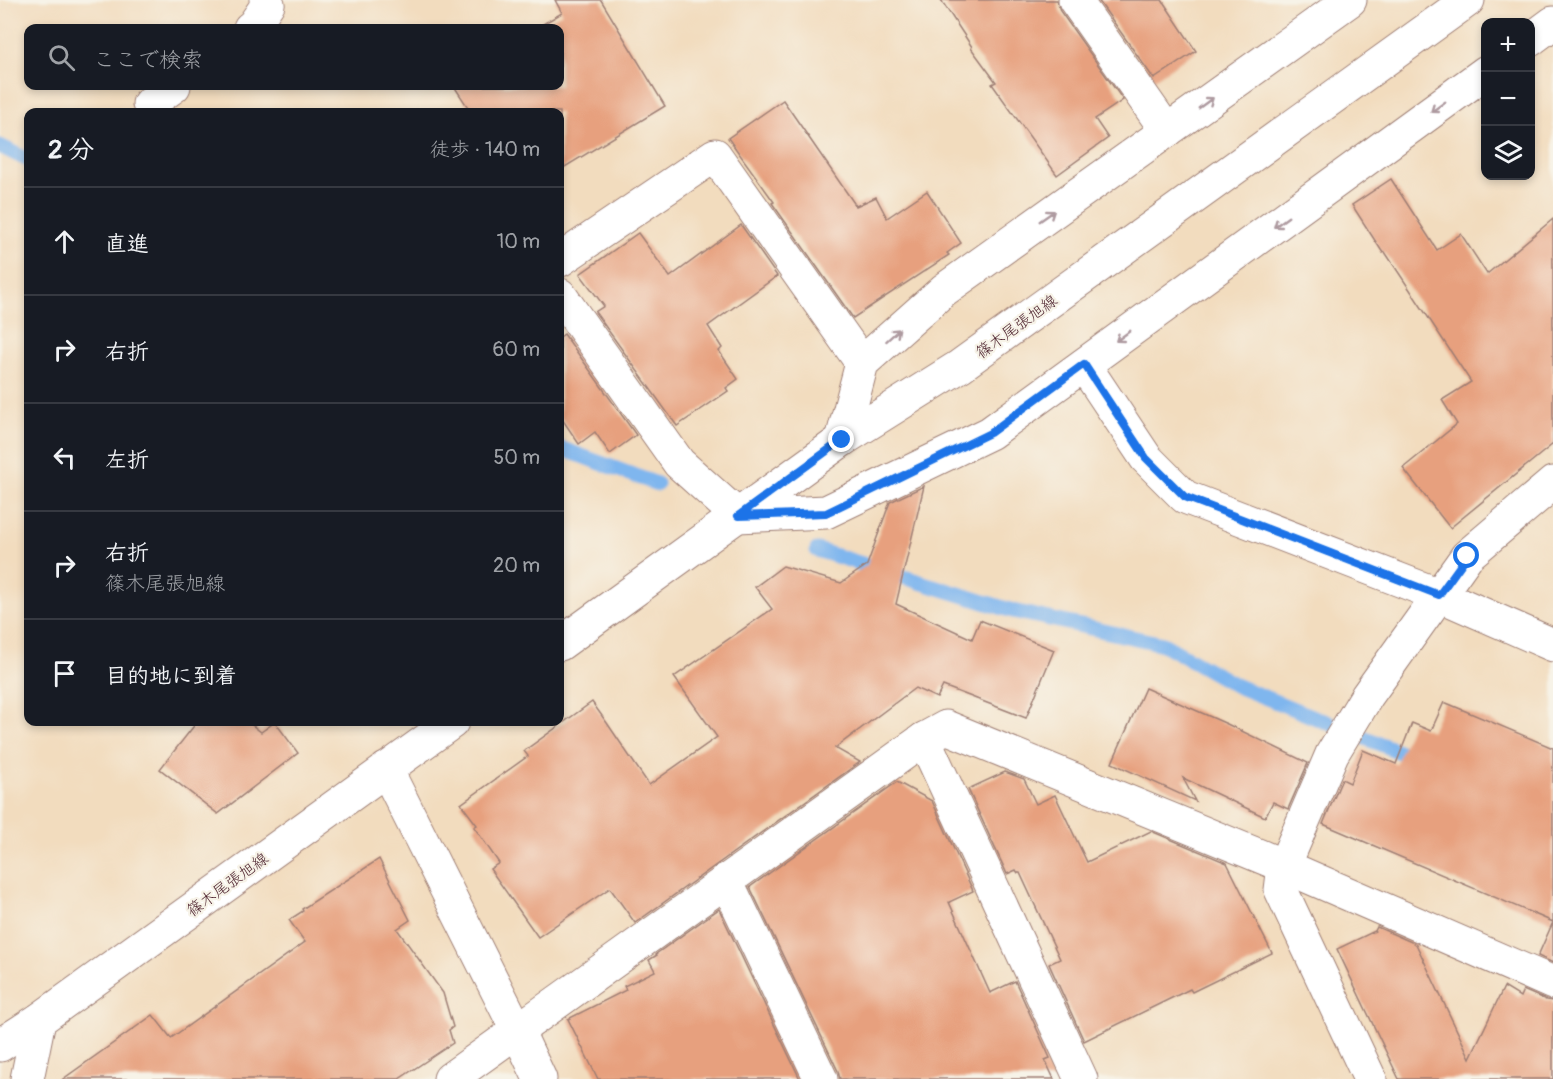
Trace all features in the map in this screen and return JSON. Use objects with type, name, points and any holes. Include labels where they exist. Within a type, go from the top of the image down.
[{"type":"street","points":[[254,24],[268,4],[266,0]]},
{"type":"street","points":[[1075,0],[1167,131]]},
{"type":"street","points":[[842,440],[862,363],[944,290],[1350,0]]},
{"type":"street","name":"篠木尾張旭線","points":[[564,641],[842,440],[960,366],[1468,0]]},
{"type":"street","points":[[1535,36],[1553,23]]},
{"type":"street","points":[[564,301],[679,463],[738,516],[826,513],[990,433],[1481,75]]},
{"type":"street","points":[[564,257],[715,155],[862,363]]},
{"type":"street","points":[[1084,364],[1146,458],[1185,497],[1439,595],[1553,645]]},
{"type":"street","points":[[1370,1079],[1281,890],[1284,866],[1332,754],[1367,696],[1467,556],[1553,483]]},
{"type":"street","name":"篠木尾張旭線","points":[[0,1045],[39,1020],[447,726]]},
{"type":"street","points":[[450,1079],[924,739],[946,728],[1284,866],[1553,983]]},
{"type":"street","points":[[924,739],[1081,1079]]},
{"type":"street","points":[[386,770],[540,1079]]},
{"type":"street","points":[[726,880],[821,1079]]},
{"type":"street","points":[[27,1079],[39,1020]]},
{"type":"building","points":[[555,0],[601,0],[665,106],[564,168],[564,108],[468,108],[457,90],[564,90],[564,24],[543,24],[562,13]]},
{"type":"building","points":[[941,0],[1057,0],[1060,11],[1123,100],[1095,119],[1108,138],[1057,175],[992,84],[996,82],[971,48]]},
{"type":"building","points":[[1098,0],[1162,0],[1196,51],[1154,79]]},
{"type":"building","points":[[783,100],[856,206],[876,197],[887,218],[927,191],[961,243],[947,253],[949,255],[853,318],[728,138]]},
{"type":"building","points":[[1391,179],[1437,250],[1461,234],[1487,274],[1553,219],[1553,444],[1450,528],[1403,468],[1457,424],[1442,400],[1471,382],[1352,205]]},
{"type":"building","points":[[741,225],[777,276],[708,326],[722,348],[719,351],[738,379],[726,388],[728,391],[677,426],[595,312],[604,306],[580,274],[638,233],[670,277]]},
{"type":"building","points":[[564,334],[636,435],[610,454],[595,432],[579,444],[564,422]]},
{"type":"building","points":[[924,486],[896,604],[972,639],[980,620],[1054,650],[1026,718],[943,686],[937,698],[915,688],[835,748],[860,762],[635,923],[610,888],[538,937],[490,869],[499,863],[474,827],[477,825],[461,804],[528,756],[524,751],[559,726],[564,726],[564,722],[592,702],[649,785],[717,737],[674,677],[772,609],[755,587],[783,566],[841,583],[867,565],[890,502]]},
{"type":"building","points":[[1145,688],[1308,763],[1288,809],[1273,802],[1265,817],[1183,778],[1195,801],[1112,763]]},
{"type":"building","points":[[1444,702],[1553,748],[1553,922],[1323,824],[1342,779],[1350,783],[1363,750],[1396,764],[1412,723],[1431,731]]},
{"type":"building","points":[[194,726],[253,726],[261,732],[269,726],[278,726],[298,753],[218,814],[160,769]]},
{"type":"building","points":[[1005,772],[1024,779],[1036,804],[1055,795],[1087,862],[1151,831],[1227,863],[1272,953],[1192,992],[1190,989],[1084,1041],[1049,964],[1060,959],[1020,873],[1016,870],[1007,874],[968,789]]},
{"type":"building","points":[[897,782],[932,801],[973,891],[949,902],[990,993],[1015,981],[1050,1058],[1045,1060],[1054,1079],[840,1079],[750,887]]},
{"type":"building","points":[[379,859],[410,920],[397,929],[443,993],[453,1027],[449,1030],[453,1043],[399,1079],[63,1079],[153,1015],[171,1038],[305,942],[289,920],[303,911],[302,909]]},
{"type":"building","points":[[719,909],[800,1079],[598,1079],[568,1019],[626,990],[624,986],[655,971],[649,960]]},
{"type":"building","points":[[1553,922],[1553,963],[1538,956]]},
{"type":"building","points":[[1377,927],[1416,944],[1470,1058],[1504,987],[1520,997],[1523,990],[1553,1001],[1553,1079],[1399,1079],[1337,949],[1375,931]]},
{"type":"waterway","points":[[0,146],[24,158]]},
{"type":"waterway","points":[[564,449],[657,484]]},
{"type":"waterway","points":[[817,550],[1013,611],[1163,644],[1237,686],[1420,760]]},
{"type":"route","points":[[842,440],[738,516],[826,513],[990,433],[1084,364],[1146,458],[1185,497],[1439,595],[1467,556]]}]
